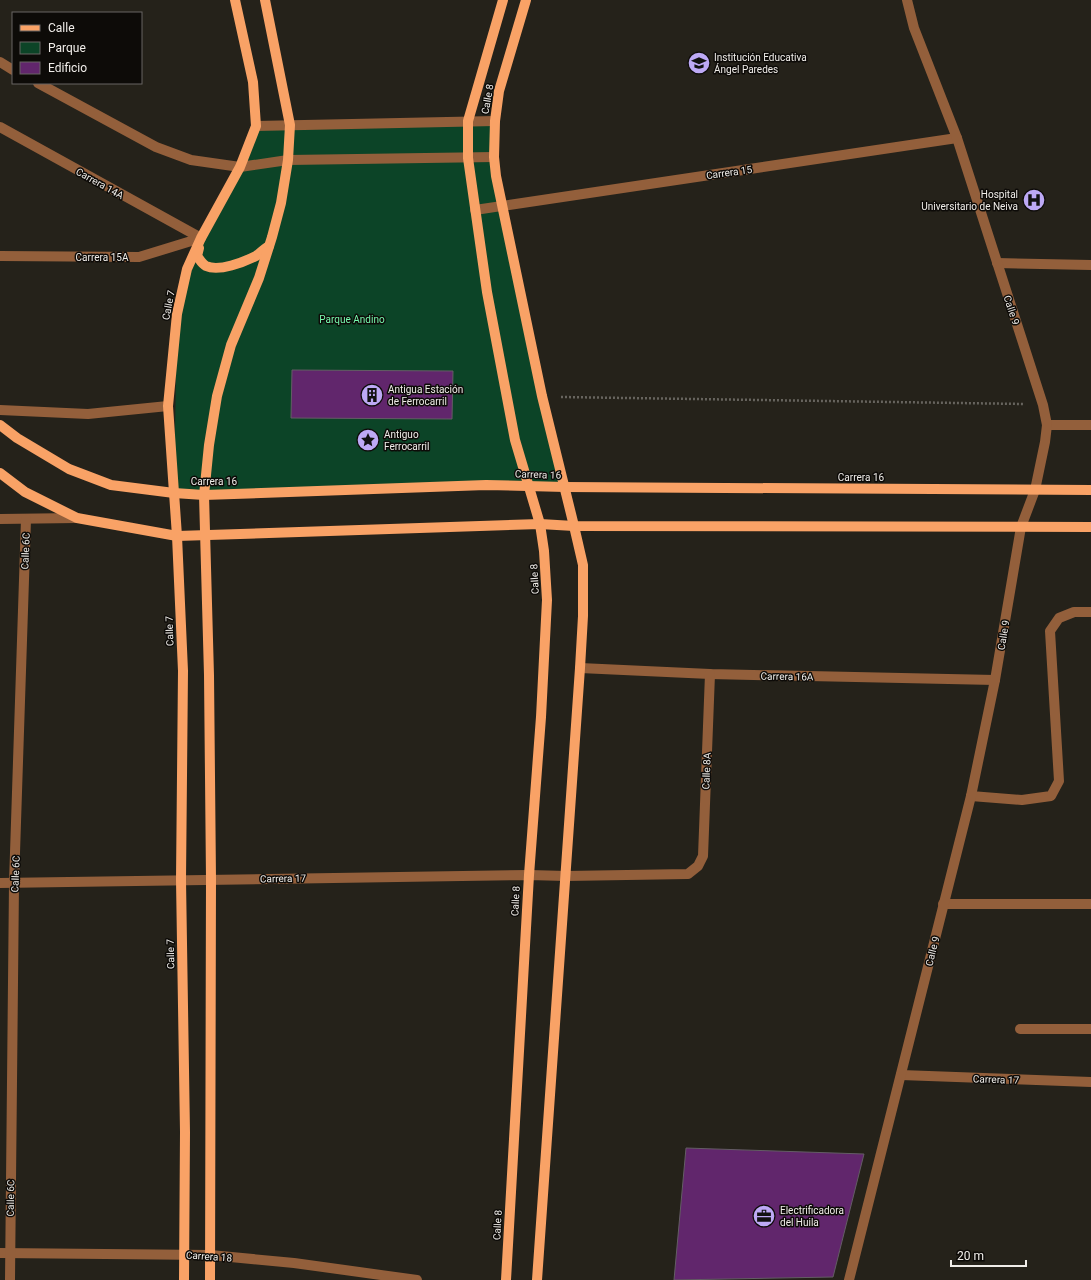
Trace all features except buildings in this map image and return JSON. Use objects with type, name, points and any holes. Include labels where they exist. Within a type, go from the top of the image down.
[{"type":"main road","name":"Calle 7","points":[[184,1280],[185,1132],[181,880],[183,671],[178,536],[168,406],[177,314],[187,270],[201,238],[240,167],[256,126],[253,82],[235,0]]},
{"type":"main road","points":[[210,1280],[211,879],[209,674],[204,495],[209,445],[217,396],[231,345],[259,278],[269,246],[281,204],[288,160],[290,125],[265,0]]},
{"type":"main road","name":"Calle 8","points":[[503,0],[468,121],[468,158],[487,292],[514,432],[540,524],[544,551],[547,600],[529,875],[506,1280]]},
{"type":"main road","name":"Calle 8","points":[[526,0],[499,91],[495,121],[494,157],[501,205],[542,396],[574,526]]},
{"type":"main road","points":[[201,238],[198,256],[205,265],[211,267],[239,263],[257,255],[269,246]]},
{"type":"main road","name":"Carrera 16","points":[[0,426],[69,469],[111,485],[174,493],[204,495],[486,485],[565,487],[1091,490]]},
{"type":"main road","points":[[0,472],[25,492],[77,518],[178,536],[540,524],[574,526],[1091,527]]},
{"type":"main road","points":[[537,1280],[583,616],[583,565],[574,526]]},
{"type":"street","name":"Calle 9","points":[[849,1280],[970,796],[995,680],[1021,527],[1035,490],[1047,425],[1043,405],[957,138],[914,28],[907,0]]},
{"type":"street","points":[[0,62],[12,69]]},
{"type":"street","points":[[40,84],[156,147],[191,160],[240,167],[288,160],[494,157]]},
{"type":"street","points":[[256,126],[495,121]]},
{"type":"street","name":"Carrera 14A","points":[[0,127],[201,238]]},
{"type":"street","name":"Carrera 15","points":[[475,210],[957,138]]},
{"type":"street","name":"Carrera 15A","points":[[0,256],[139,257],[201,238]]},
{"type":"street","points":[[997,262],[1091,265]]},
{"type":"street","points":[[0,410],[88,414],[168,406]]},
{"type":"street","points":[[1047,425],[1091,424]]},
{"type":"street","name":"Calle 6C","points":[[10,1280],[5,1253],[14,883],[26,519],[77,518]]},
{"type":"street","points":[[0,519],[26,519]]},
{"type":"street","points":[[970,796],[1022,800],[1051,796],[1060,781],[1050,631],[1059,618],[1074,612],[1091,612]]},
{"type":"street","name":"Carrera 16A","points":[[580,668],[710,674],[995,680]]},
{"type":"street","name":"Calle 8A","points":[[698,866],[702,856],[710,674]]},
{"type":"street","name":"Carrera 17","points":[[0,883],[211,879],[688,874],[698,866]]},
{"type":"street","points":[[943,904],[1091,904]]},
{"type":"street","points":[[1020,1029],[1091,1029]]},
{"type":"street","name":"Carrera 17","points":[[901,1075],[1091,1082]]},
{"type":"street","name":"Carrera 18","points":[[5,1253],[210,1255],[294,1263],[417,1280]]},
{"type":"path","points":[[542,396],[1043,405]]},
{"type":"green space","name":"Parque Andino","points":[[495,121],[494,157],[565,487],[174,493],[177,314],[187,269],[256,126]]},
{"type":"place","name":"Institución Educativa Ángel Paredes","points":[[699,63]]},
{"type":"place","name":"Hospital Universitario de Neiva","points":[[1034,200]]},
{"type":"place","name":"Antigua Estación de Ferrocarril","points":[[372,395]]},
{"type":"place","name":"Antiguo Ferrocarril","points":[[368,440]]},
{"type":"place","name":"Electrificadora del Huila","points":[[764,1216]]}]
